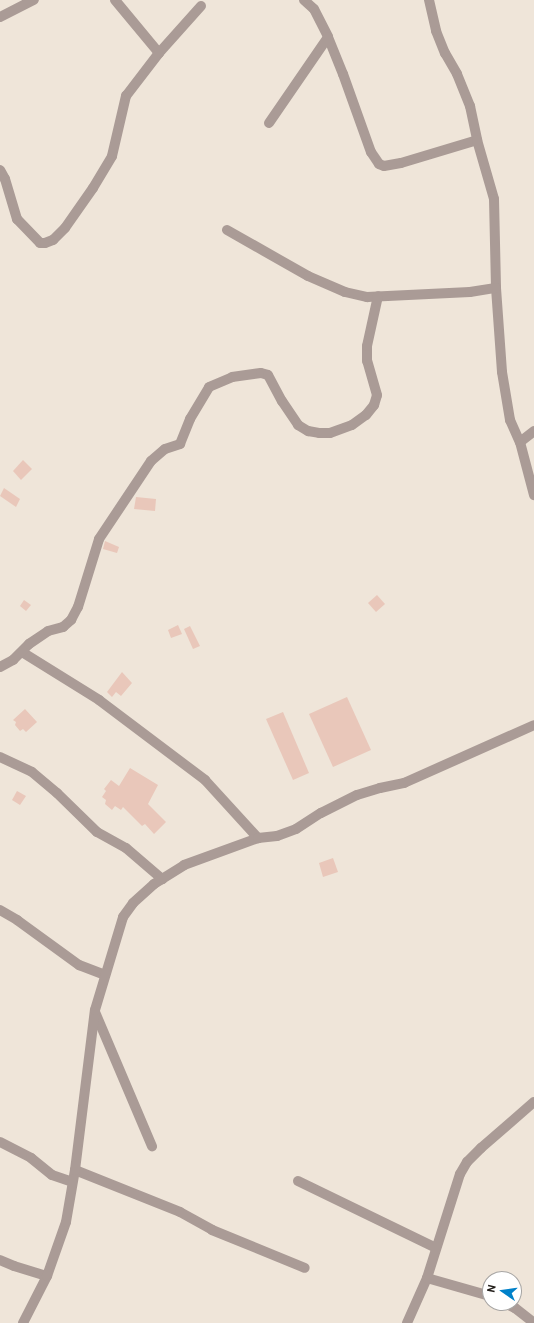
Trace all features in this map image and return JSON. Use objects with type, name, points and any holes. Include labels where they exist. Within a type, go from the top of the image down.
[{"type":"street","points":[[0,17],[34,0]]},
{"type":"street","points":[[115,0],[159,53]]},
{"type":"street","points":[[304,0],[314,9],[328,37],[371,152],[379,164],[384,166],[401,163],[477,140]]},
{"type":"street","points":[[429,0],[439,39],[470,106],[477,140],[494,199],[496,288],[502,372],[510,420],[520,442],[534,495]]},
{"type":"street","points":[[0,170],[5,179],[17,219],[40,243],[53,240],[65,228],[93,188],[112,156],[126,96],[159,53],[202,6]]},
{"type":"street","points":[[268,123],[328,37]]},
{"type":"street","points":[[227,230],[328,286],[367,297],[470,292],[496,288]]},
{"type":"street","points":[[0,667],[13,660],[29,644],[48,631],[63,627],[71,620],[78,607],[99,539],[151,461],[165,448],[180,444],[190,419],[209,387],[232,377],[261,373],[268,375],[282,401],[298,425],[308,431],[319,433],[330,433],[352,424],[366,415],[374,405],[378,395],[367,361],[367,346],[378,296]]},
{"type":"street","points":[[520,442],[534,431]]},
{"type":"street","points":[[22,652],[99,700],[205,780],[258,838]]},
{"type":"street","points":[[23,1323],[47,1276],[66,1222],[75,1170],[95,1010],[123,917],[133,903],[162,879],[184,865],[258,838],[277,836],[296,829],[320,813],[357,795],[410,781],[534,725]]},
{"type":"street","points":[[0,757],[32,772],[57,793],[97,832],[126,848],[162,879]]},
{"type":"street","points":[[0,910],[18,920],[80,965],[105,975]]},
{"type":"street","points":[[95,1010],[152,1146]]},
{"type":"street","points":[[407,1323],[427,1278],[460,1174],[467,1162],[502,1128],[534,1102]]},
{"type":"street","points":[[0,1142],[31,1158],[52,1175],[72,1182]]},
{"type":"street","points":[[75,1170],[180,1212],[212,1230],[259,1251],[305,1268]]},
{"type":"street","points":[[298,1181],[436,1248]]},
{"type":"street","points":[[0,1260],[47,1276]]},
{"type":"street","points":[[427,1278],[482,1294]]},
{"type":"street","points":[[519,1311],[534,1323]]},
{"type":"building","points":[[23,460],[32,469],[21,480],[13,471]]},
{"type":"building","points":[[4,488],[20,499],[16,507],[0,496]]},
{"type":"building","points":[[136,497],[156,499],[155,511],[134,509]]},
{"type":"building","points":[[105,541],[119,547],[117,553],[103,549]]},
{"type":"building","points":[[377,595],[385,604],[376,612],[368,603]]},
{"type":"building","points":[[24,600],[31,605],[26,611],[20,606]]},
{"type":"building","points":[[178,625],[182,634],[171,638],[168,630]]},
{"type":"building","points":[[190,626],[200,646],[193,649],[184,629]]},
{"type":"building","points":[[122,672],[132,683],[121,696],[116,692],[112,697],[107,692]]},
{"type":"building","points":[[347,697],[371,750],[333,767],[309,714]]},
{"type":"building","points":[[25,709],[37,722],[26,732],[23,729],[20,731],[15,725],[16,722],[13,720]]},
{"type":"building","points":[[283,712],[309,773],[293,780],[266,719]]},
{"type":"building","points":[[130,768],[158,785],[148,804],[166,822],[154,834],[145,824],[142,826],[123,807],[121,810],[115,806],[112,810],[105,804],[106,800],[102,797],[106,791],[104,789],[111,780],[119,786]]},
{"type":"building","points":[[17,791],[26,796],[20,805],[12,800]]},
{"type":"building","points":[[333,858],[338,872],[323,877],[319,863]]}]
